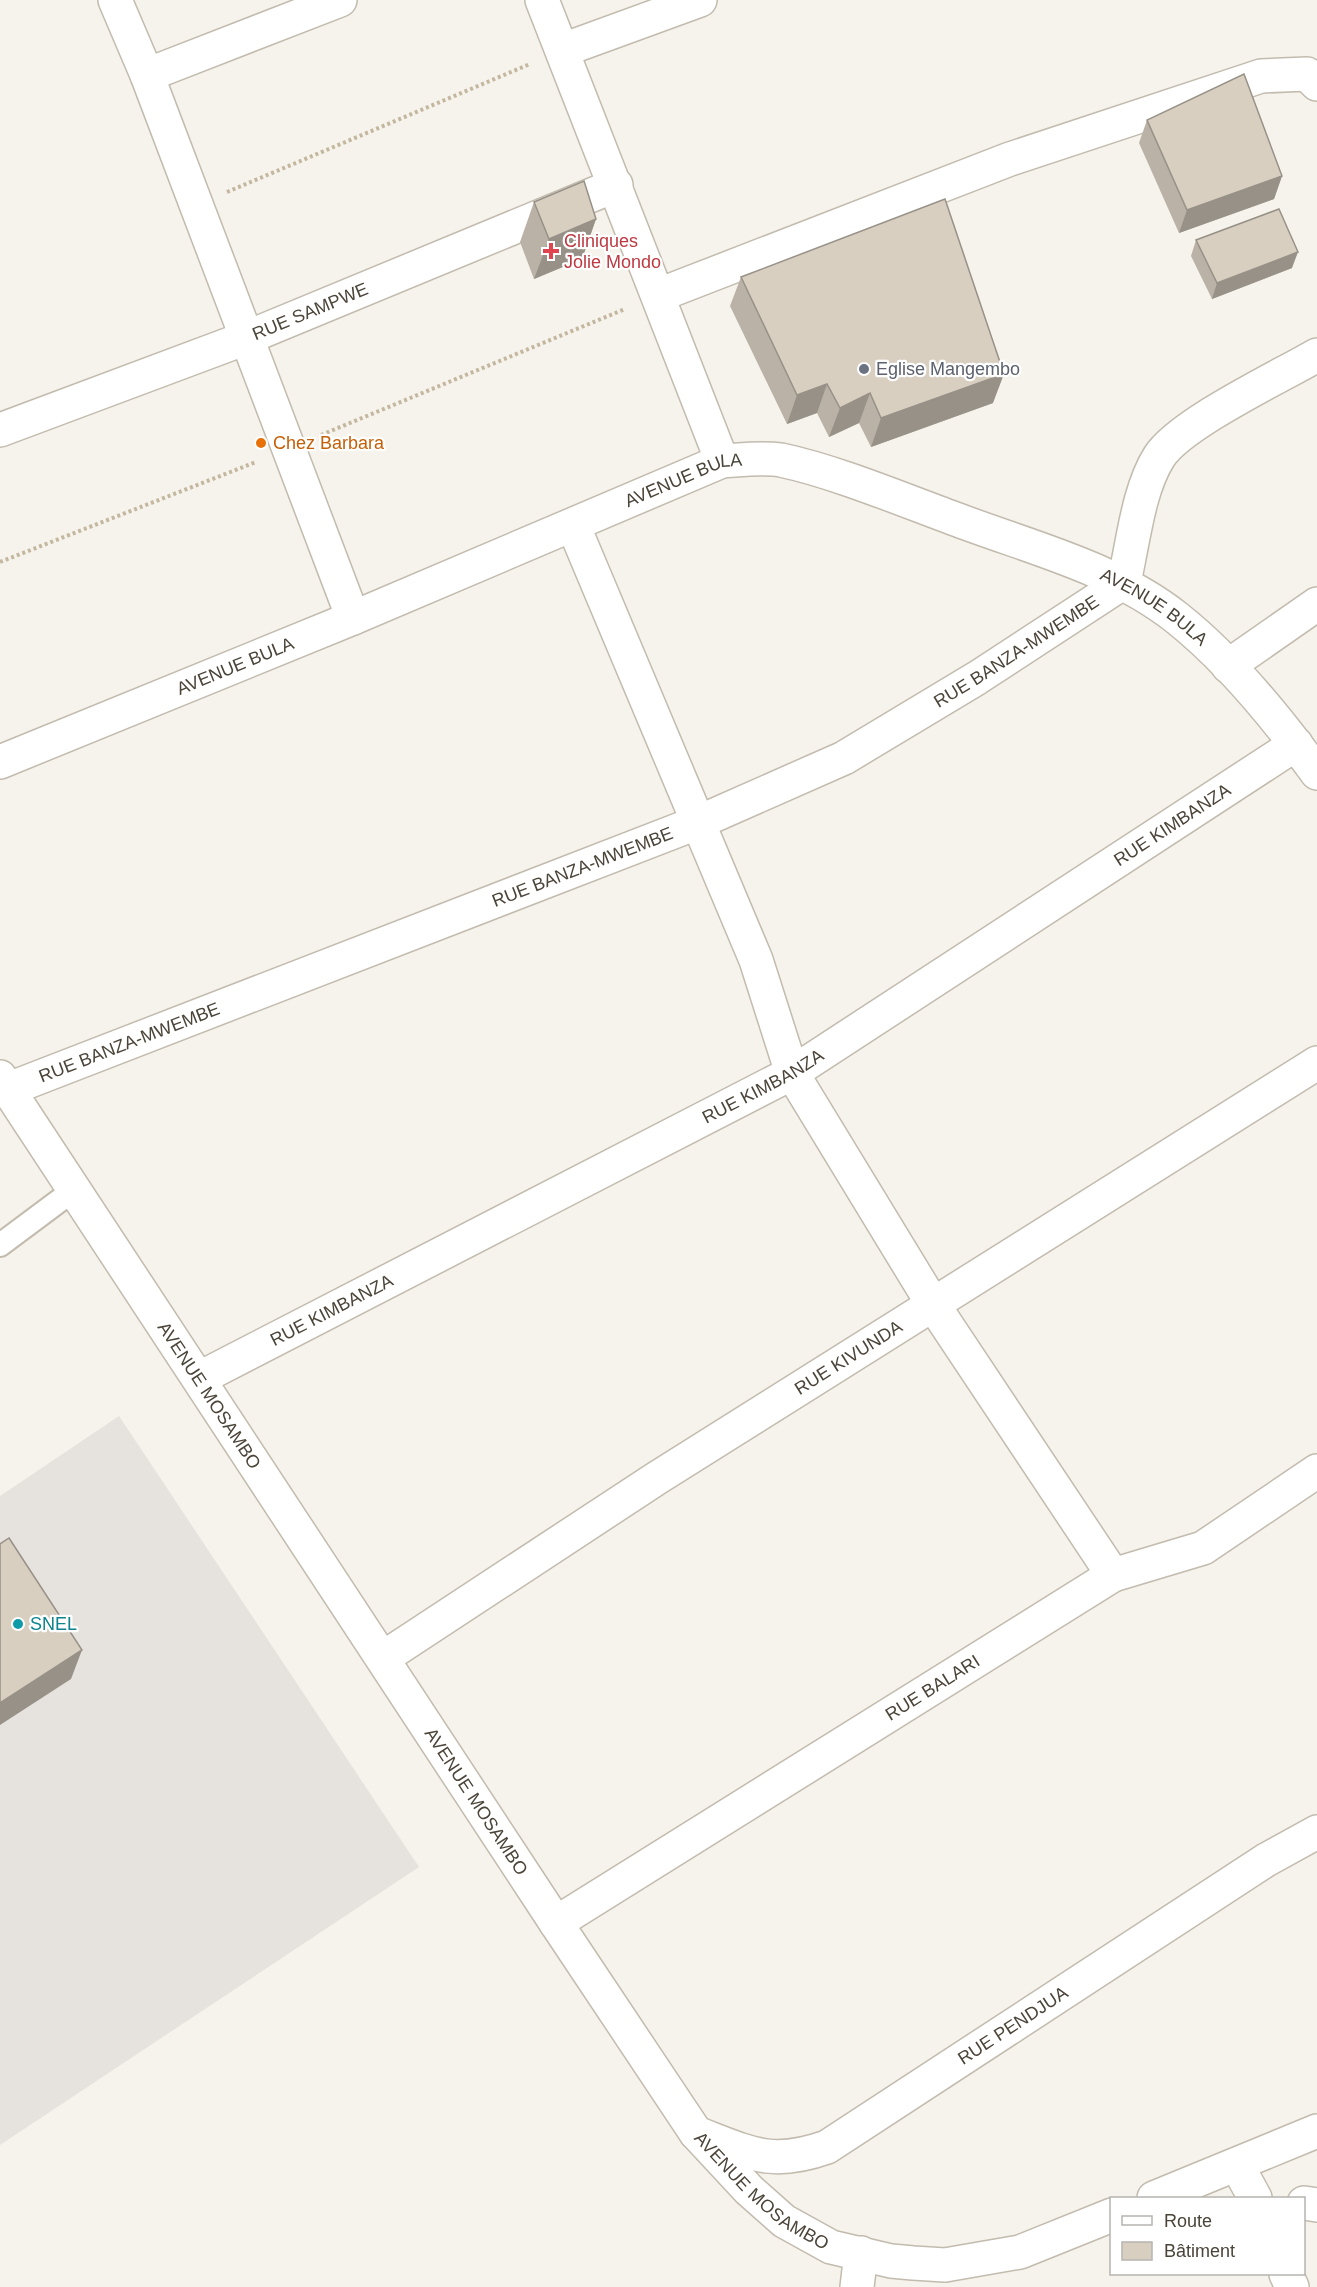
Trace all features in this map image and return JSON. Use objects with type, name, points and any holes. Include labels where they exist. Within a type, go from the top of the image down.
[{"type":"street","points":[[115,0],[147,75],[353,618]]},
{"type":"street","points":[[147,75],[340,0]]},
{"type":"street","points":[[542,0],[722,461]]},
{"type":"street","points":[[563,50],[700,0]]},
{"type":"street","points":[[658,295],[1010,159],[1261,76],[1307,74],[1317,84]]},
{"type":"street","name":"RUE SAMPWE","points":[[0,430],[246,338],[616,185]]},
{"type":"street","points":[[1124,582],[1147,483],[1159,457],[1178,436],[1199,422],[1317,355]]},
{"type":"street","name":"AVENUE BULA","points":[[0,762],[353,618],[722,461],[780,460],[896,498],[1124,582],[1178,618],[1228,666],[1296,744],[1317,773]]},
{"type":"street","points":[[573,525],[756,960],[792,1073],[934,1306],[1113,1575]]},
{"type":"street","name":"RUE BANZA-MWEMBE","points":[[4,1083],[699,822],[844,758],[977,678],[1124,582]]},
{"type":"street","points":[[1228,666],[1317,604]]},
{"type":"street","name":"RUE KIMBANZA","points":[[200,1378],[792,1073],[1296,744]]},
{"type":"street","name":"RUE KIVUNDA","points":[[383,1658],[657,1478],[934,1306],[1317,1063]]},
{"type":"street","name":"AVENUE MOSAMBO","points":[[4,1083],[696,2133],[748,2190],[784,2221],[831,2247],[891,2261],[913,2263],[945,2265],[1020,2252],[1110,2216]]},
{"type":"street","name":"RUE BALARI","points":[[556,1923],[1113,1575],[1203,1548],[1317,1471]]},
{"type":"street","name":"RUE PENDJUA","points":[[696,2133],[758,2156],[800,2156],[827,2147],[1266,1860],[1317,1832]]},
{"type":"street","points":[[1159,2197],[1317,2131]]},
{"type":"street","points":[[1237,2165],[1262,2197]]},
{"type":"street","points":[[857,2287],[861,2253]]},
{"type":"lane","points":[[0,1245],[75,1190]]},
{"type":"path","points":[[196,205],[563,50]]},
{"type":"path","points":[[0,562],[288,449],[658,295]]},
{"type":"shaded area","name":"SNEL","points":[[119,1416],[419,1867],[0,2145],[0,1496]]},
{"type":"building","points":[[1244,74],[1282,176],[1187,210],[1147,120]]},
{"type":"building","points":[[584,181],[596,219],[549,239],[534,202]]},
{"type":"building","points":[[945,199],[1004,374],[881,418],[870,393],[840,408],[827,384],[797,395],[741,277]]},
{"type":"building","points":[[1279,209],[1298,252],[1217,283],[1196,240]]},
{"type":"building","points":[[9,1538],[82,1650],[0,1703],[0,1544]]},
{"type":"place","name":"Cliniques Jolie Mondo","points":[[551,251]]},
{"type":"place","name":"Eglise Mangembo","points":[[864,369]]},
{"type":"place","name":"Chez Barbara","points":[[261,443]]},
{"type":"place","name":"SNEL","points":[[18,1624]]}]
